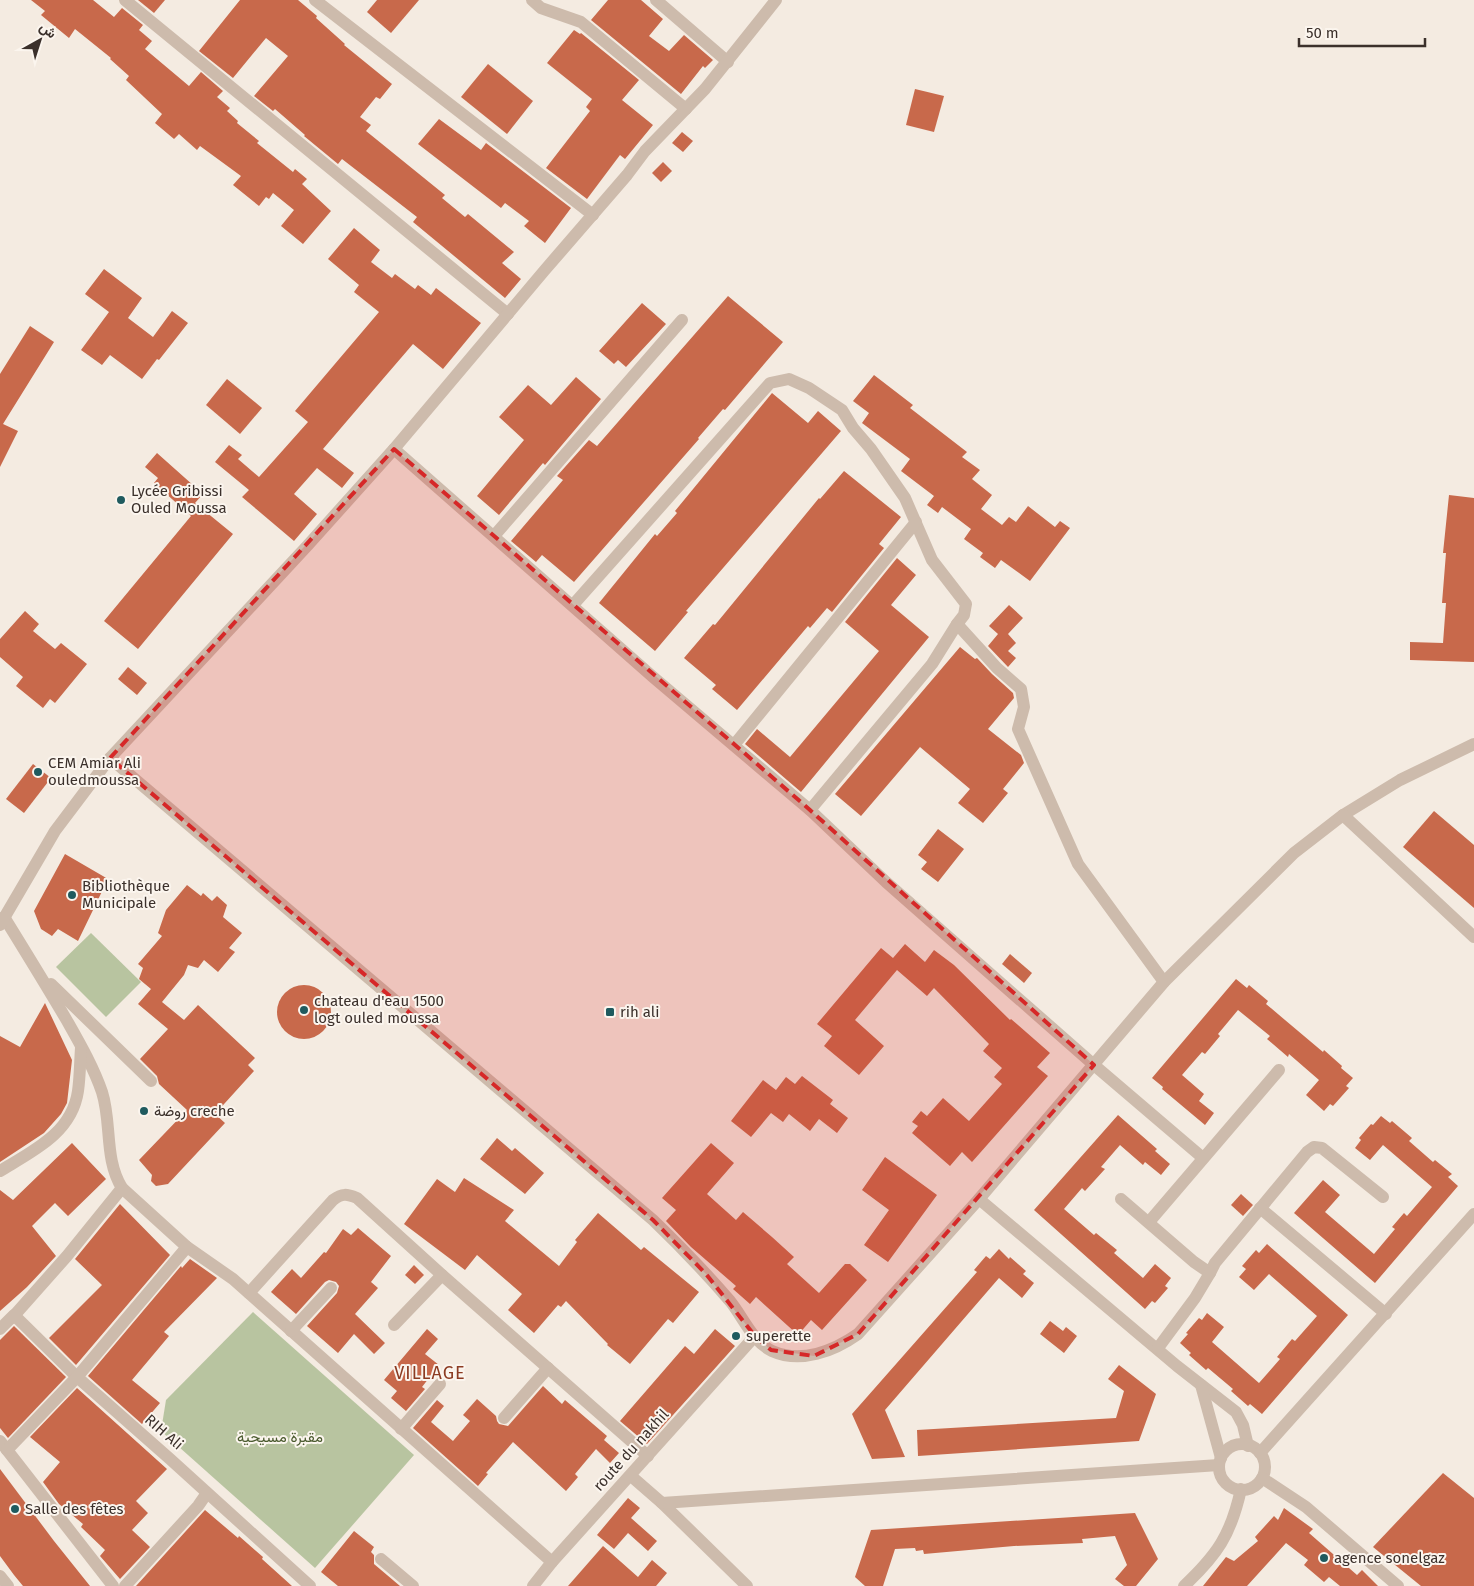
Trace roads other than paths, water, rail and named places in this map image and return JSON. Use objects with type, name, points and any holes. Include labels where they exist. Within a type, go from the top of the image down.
[{"type":"street","points":[[125,0],[508,314]]},
{"type":"street","points":[[315,0],[593,215]]},
{"type":"street","points":[[656,0],[728,62]]},
{"type":"street","points":[[552,1562],[249,1293],[188,1247],[122,1188],[115,1177],[112,1166],[108,1117],[102,1092],[81,1046],[43,978],[2,921],[55,831],[110,758],[308,545],[394,449],[627,175],[645,151],[705,89],[728,62],[776,0]]},
{"type":"street","points":[[539,3],[581,22],[686,108]]},
{"type":"street","points":[[494,536],[682,320]]},
{"type":"street","points":[[573,605],[770,383],[789,379],[809,388],[842,410],[853,428],[871,449],[900,491],[932,560],[966,604],[964,615],[932,664],[810,810]]},
{"type":"street","points":[[394,449],[653,677],[810,810],[886,882],[1203,1158]]},
{"type":"street","points":[[734,745],[916,522]]},
{"type":"street","points":[[958,624],[997,668],[1021,689],[1024,707],[1018,729],[1078,864],[1164,982]]},
{"type":"street","points":[[110,758],[653,1220],[682,1247],[732,1304],[755,1336],[771,1350],[792,1356],[814,1356],[845,1343],[858,1334],[979,1199],[1164,982],[1294,853],[1343,816],[1400,780],[1474,744]]},
{"type":"street","points":[[1343,816],[1474,936]]},
{"type":"street","points":[[43,978],[151,1082]]},
{"type":"street","points":[[0,1171],[60,1131],[73,1110],[78,1091],[81,1046]]},
{"type":"street","points":[[1149,1222],[1279,1070]]},
{"type":"street","points":[[1158,1348],[1195,1298],[1215,1264],[1306,1152],[1314,1147],[1322,1148],[1384,1197]]},
{"type":"street","points":[[0,1329],[67,1256],[122,1188]]},
{"type":"street","points":[[249,1293],[333,1200],[340,1195],[348,1194],[357,1198],[648,1456]]},
{"type":"street","points":[[979,1199],[1201,1385],[1236,1412],[1243,1425],[1248,1446]]},
{"type":"street","points":[[1121,1199],[1194,1262],[1210,1273]]},
{"type":"street","points":[[1260,1208],[1386,1314]]},
{"type":"street","points":[[1260,1453],[1474,1214]]},
{"type":"street","points":[[113,1586],[3,1445],[77,1377],[188,1247]]},
{"type":"street","points":[[394,1325],[442,1275]]},
{"type":"street","points":[[291,1331],[331,1288]]},
{"type":"street","name":"RIH Ali","points":[[12,1318],[14,1315],[77,1377],[310,1586]]},
{"type":"street","name":"route du nakhil","points":[[533,1586],[552,1562],[755,1336]]},
{"type":"street","points":[[504,1418],[548,1368]]},
{"type":"street","points":[[401,1429],[440,1384]]},
{"type":"street","points":[[1201,1385],[1220,1462],[1222,1479],[1227,1484],[1241,1490],[1253,1487],[1262,1478],[1265,1465],[1260,1453],[1255,1448],[1241,1444],[1235,1445],[1224,1453],[1220,1462]]},
{"type":"street","points":[[662,1503],[1220,1462]]},
{"type":"street","points":[[631,1476],[662,1503],[747,1586]]},
{"type":"street","points":[[1262,1478],[1306,1508],[1398,1586]]},
{"type":"street","points":[[1184,1586],[1221,1546],[1229,1532],[1241,1490]]},
{"type":"street","points":[[125,1586],[198,1506],[207,1492]]},
{"type":"street","points":[[381,1559],[413,1586]]},
{"type":"street","points":[[0,1576],[8,1586]]},
{"type":"place","name":"Lycée Gribissi Ouled Moussa","points":[[121,500]]},
{"type":"place","name":"CEM Amiar Ali ouledmoussa","points":[[38,772]]},
{"type":"place","name":"Bibliothèque Municipale","points":[[72,895]]},
{"type":"place","name":"chateau d'eau 1500 logt ouled moussa","points":[[304,1010]]},
{"type":"place","name":"rih ali","points":[[610,1012]]},
{"type":"place","name":"روضة creche","points":[[144,1111]]},
{"type":"place","name":"superette","points":[[736,1336]]},
{"type":"place","name":"Salle des fêtes","points":[[15,1509]]},
{"type":"place","name":"agence sonelgaz","points":[[1324,1558]]},
{"type":"district","name":"VILLAGE","points":[[430,1373]]},
{"type":"park label","name":"مقبرة مسيحية","points":[[280,1437]]}]
